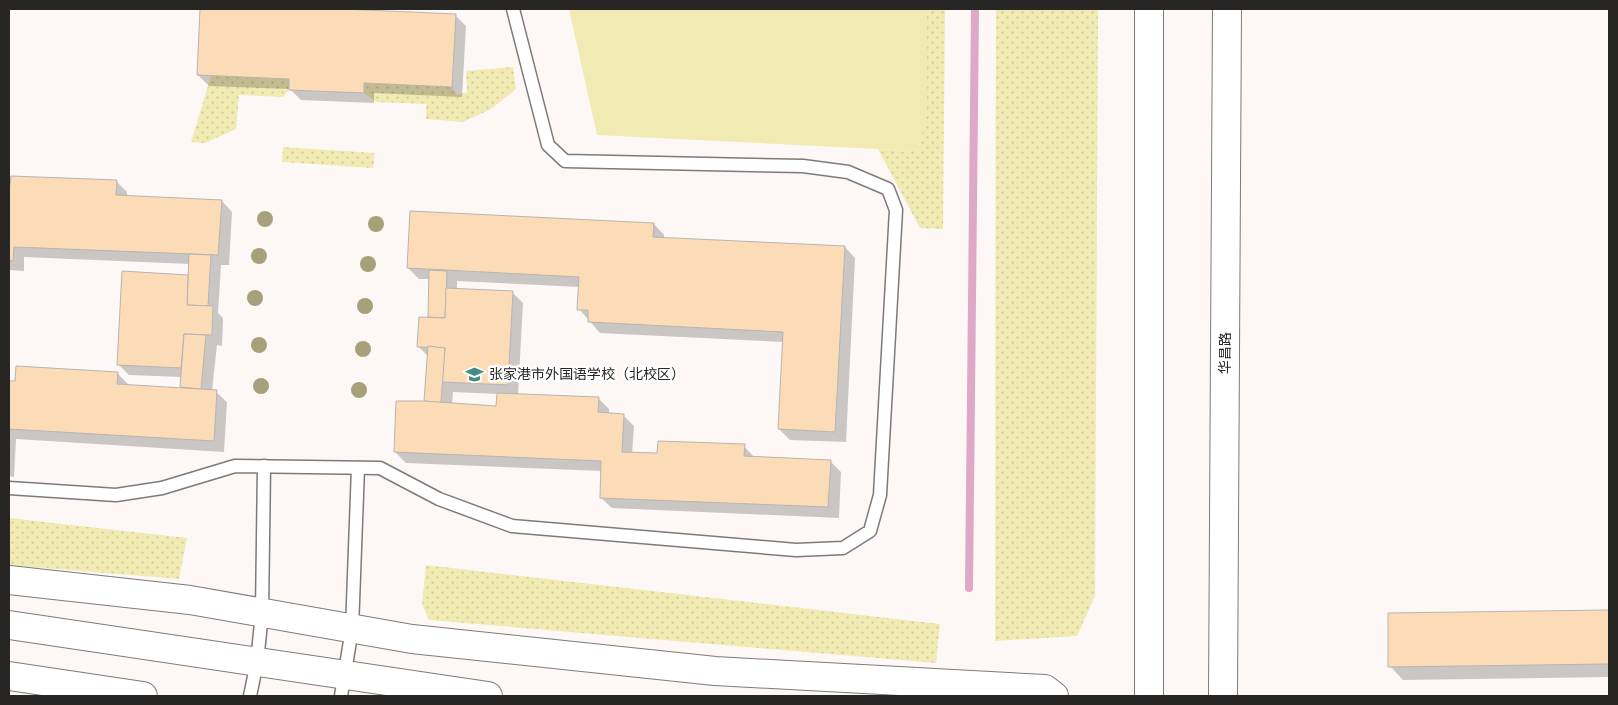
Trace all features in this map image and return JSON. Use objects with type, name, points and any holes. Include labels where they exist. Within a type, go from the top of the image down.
[{"type":"street","points":[[1149,9],[1149,696]]},
{"type":"street","name":"华昌路","points":[[1223,696],[1227,9]]},
{"type":"street","points":[[9,580],[190,600],[412,639],[715,671],[1045,689],[1054,696]]},
{"type":"street","points":[[9,625],[257,662],[342,685],[488,696]]},
{"type":"street","points":[[9,676],[143,696]]},
{"type":"lane","points":[[9,488],[116,495],[162,488],[235,466],[380,468],[438,499],[512,526],[796,550],[843,548],[870,531],[880,495],[896,210],[888,189],[848,172],[804,166],[565,160],[548,145],[514,9]]},
{"type":"lane","points":[[250,696],[257,662],[262,613],[264,466]]},
{"type":"lane","points":[[342,685],[352,629],[358,468]]},
{"type":"shaded area","points":[[569,9],[927,9],[927,113],[918,151],[597,135]]},
{"type":"shaded area","points":[[927,9],[945,9],[943,229],[920,228],[878,149],[918,151],[927,113]]},
{"type":"shaded area","points":[[996,9],[1098,9],[1095,596],[1077,636],[995,641]]},
{"type":"shaded area","points":[[513,67],[516,89],[491,109],[463,122],[426,119],[426,104],[376,102],[364,93],[364,83],[452,87],[457,95],[467,92],[466,71]]},
{"type":"shaded area","points":[[211,76],[289,79],[289,90],[283,97],[239,95],[236,129],[205,143],[191,142]]},
{"type":"shaded area","points":[[283,147],[375,153],[373,168],[282,162]]},
{"type":"shaded area","points":[[9,518],[187,538],[179,579],[9,565]]},
{"type":"shaded area","points":[[426,565],[940,624],[936,663],[429,620],[422,604]]},
{"type":"building","points":[[200,9],[342,9],[456,14],[452,87],[364,83],[364,93],[289,90],[289,79],[197,75]]},
{"type":"building","points":[[11,176],[117,180],[116,195],[222,200],[218,255],[14,247],[13,261],[9,260],[9,185]]},
{"type":"building","points":[[410,211],[654,223],[653,237],[845,246],[835,432],[778,429],[783,332],[588,322],[588,310],[577,310],[579,277],[407,268]]},
{"type":"building","points":[[189,254],[211,255],[208,306],[187,305]]},
{"type":"building","points":[[429,270],[447,271],[445,318],[428,317]]},
{"type":"building","points":[[122,271],[188,275],[187,305],[213,306],[212,335],[184,334],[181,368],[117,365]]},
{"type":"building","points":[[446,288],[513,291],[508,385],[442,382],[445,348],[417,347],[419,317],[445,318]]},
{"type":"building","points":[[184,334],[206,335],[201,389],[180,387]]},
{"type":"building","points":[[428,346],[445,348],[441,403],[424,401]]},
{"type":"building","points":[[16,366],[118,372],[117,384],[217,390],[214,441],[9,429],[9,381],[15,381]]},
{"type":"building","points":[[497,393],[599,397],[598,412],[624,414],[622,452],[657,453],[658,441],[745,444],[744,456],[831,460],[828,507],[600,498],[601,461],[394,452],[396,401],[496,406]]},
{"type":"building","points":[[1609,610],[1609,664],[1388,667],[1388,613]]},
{"type":"waterway","points":[[969,588],[975,9]]},
{"type":"place","name":"张家港市外国语学校（北校区）","points":[[475,374]]}]
